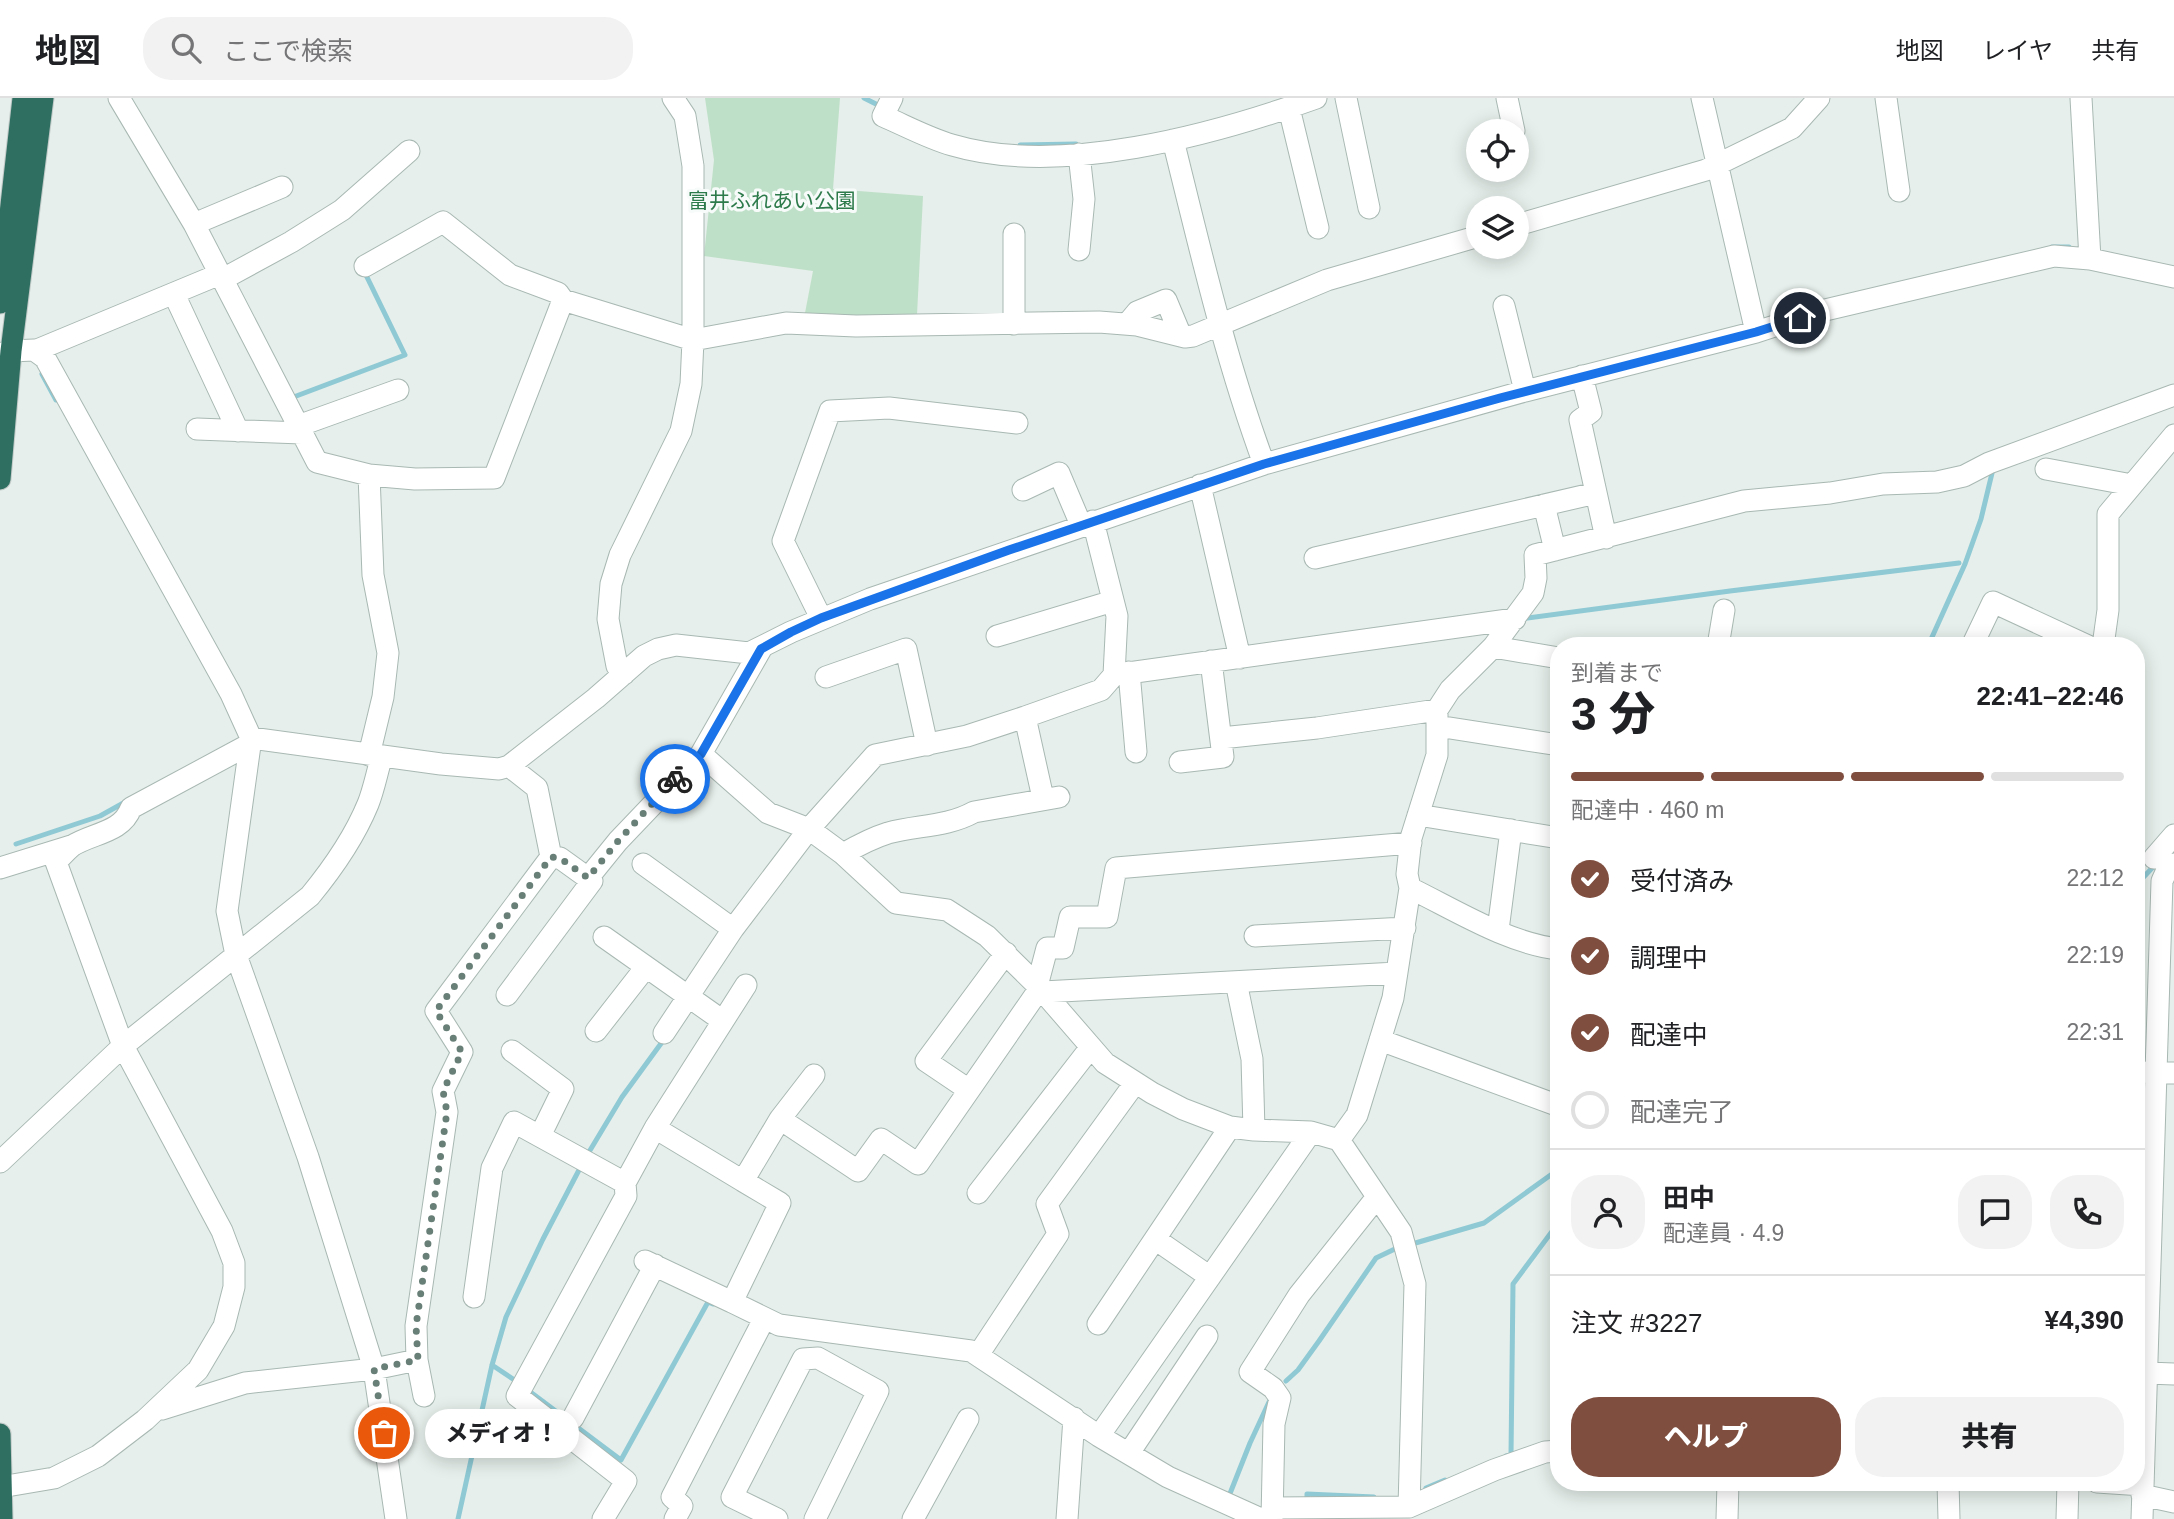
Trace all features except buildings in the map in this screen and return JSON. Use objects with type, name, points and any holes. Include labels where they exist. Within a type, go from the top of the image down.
[{"type":"highway","points":[[0,303],[23,98]]},
{"type":"highway","points":[[0,480],[6,352],[43,98]]},
{"type":"highway","points":[[0,1434],[2,1519]]},
{"type":"street","points":[[119,98],[194,224],[317,462],[369,475],[415,479],[494,478],[563,300]]},
{"type":"street","points":[[621,671],[608,619],[611,584],[620,555],[681,431],[691,384],[694,334],[693,166],[685,116],[673,98]]},
{"type":"street","points":[[892,98],[883,116],[951,145],[982,152],[1027,156],[1079,154],[1173,140],[1316,98]]},
{"type":"street","points":[[1346,98],[1369,208]]},
{"type":"street","points":[[1507,98],[1512,119]]},
{"type":"street","points":[[1702,98],[1755,327]]},
{"type":"street","points":[[1529,222],[1718,168],[1792,128],[1819,98]]},
{"type":"street","points":[[1886,98],[1899,191]]},
{"type":"street","points":[[2081,98],[2090,259]]},
{"type":"street","points":[[1289,108],[1318,229]]},
{"type":"street","points":[[1173,140],[1220,329],[1262,460]]},
{"type":"street","points":[[6,352],[37,350],[222,277],[291,242],[342,210],[410,151]]},
{"type":"street","points":[[1079,154],[1084,199],[1079,250]]},
{"type":"street","points":[[194,224],[282,187]]},
{"type":"street","points":[[365,266],[443,222],[510,275],[558,293],[563,300],[694,334],[786,323],[856,326],[1013,318],[1127,324],[1186,336],[1220,329],[1327,280],[1466,240]]},
{"type":"street","points":[[1013,318],[1014,234]]},
{"type":"street","points":[[0,868],[73,846],[106,832],[127,819],[131,808],[251,741],[453,765],[499,769],[509,766],[621,671],[650,652],[667,647],[687,646],[749,653],[791,632],[819,613],[1082,520],[1200,485],[1262,460],[1348,439],[1524,387],[1582,376],[1755,327],[2054,256],[2090,259],[2174,276]]},
{"type":"street","points":[[174,294],[239,431]]},
{"type":"street","points":[[1127,324],[1136,313],[1166,300],[1186,336]]},
{"type":"street","points":[[1504,306],[1524,387]]},
{"type":"street","points":[[37,350],[45,358],[231,694],[251,741],[227,911],[236,955],[308,1157],[374,1369],[396,1519]]},
{"type":"street","points":[[1582,376],[1591,412],[1580,421],[1606,538]]},
{"type":"street","points":[[197,429],[300,429],[398,390]]},
{"type":"street","points":[[1339,1140],[1357,1115],[1393,998],[1410,888],[1407,874],[1411,844],[1437,755],[1437,718],[1450,690],[1493,647],[1533,593],[1536,578],[1535,555],[1744,501],[1830,493],[1883,484],[1937,482],[1964,476],[1989,463],[2174,395]]},
{"type":"street","points":[[819,613],[783,541],[830,411],[888,408],[1017,423]]},
{"type":"street","points":[[2104,637],[2108,610],[2108,514],[2174,435]]},
{"type":"street","points":[[2046,469],[2132,485]]},
{"type":"street","points":[[1023,490],[1059,473],[1082,520],[1117,616],[1121,673],[1136,752]]},
{"type":"street","points":[[0,1162],[123,1046],[310,896],[351,839],[369,803],[388,653],[373,575],[369,475]]},
{"type":"street","points":[[1200,485],[1240,658]]},
{"type":"street","points":[[1315,558],[1596,493]]},
{"type":"street","points":[[1544,505],[1555,550]]},
{"type":"street","points":[[997,636],[1113,601]]},
{"type":"street","points":[[1976,637],[1993,602],[2069,637]]},
{"type":"street","points":[[1720,637],[1724,610]]},
{"type":"street","points":[[664,1033],[690,998],[733,929],[809,829],[875,755],[967,736],[1025,717],[1101,690],[1121,673],[1515,619]]},
{"type":"street","points":[[1493,647],[1550,656]]},
{"type":"street","points":[[586,877],[701,754],[761,649]]},
{"type":"street","points":[[826,677],[906,649],[927,745]]},
{"type":"street","points":[[1180,762],[1223,757],[1211,661]]},
{"type":"street","points":[[843,854],[862,843],[889,833],[935,826],[974,812],[1051,798],[1025,717]]},
{"type":"street","points":[[1221,738],[1437,718],[1550,743]]},
{"type":"street","points":[[701,754],[768,813],[809,829],[843,854],[895,903],[947,910],[987,936],[1040,989],[1105,1063],[1135,1083],[1183,1109],[1230,1127],[1311,1132],[1339,1140],[1401,1233],[1415,1284],[1409,1507]]},
{"type":"street","points":[[424,1396],[416,1326],[447,1112],[443,1091],[462,1052],[436,1011],[551,857],[537,788],[509,766]]},
{"type":"street","points":[[1418,815],[1550,836]]},
{"type":"street","points":[[1499,930],[1511,830]]},
{"type":"street","points":[[2145,1420],[2162,881],[2167,870],[2164,861],[2174,835]]},
{"type":"street","points":[[779,1119],[858,1171],[881,1139],[918,1164],[1040,989],[1047,948],[1063,948],[1070,916],[1107,917],[1116,868],[1411,844]]},
{"type":"street","points":[[1,1487],[54,1478],[65,1473],[98,1456],[153,1412],[198,1370],[225,1326],[234,1287],[234,1263],[222,1231],[123,1046],[56,862],[73,846]]},
{"type":"street","points":[[507,995],[592,881],[560,858],[551,857]]},
{"type":"street","points":[[643,864],[733,929]]},
{"type":"street","points":[[1410,888],[1499,930],[1550,948]]},
{"type":"street","points":[[1255,936],[1405,928]]},
{"type":"street","points":[[604,937],[723,1021]]},
{"type":"street","points":[[969,1090],[926,1061],[1006,953]]},
{"type":"street","points":[[596,1031],[646,967]]},
{"type":"street","points":[[1040,989],[1397,973]]},
{"type":"street","points":[[1236,982],[1252,1059],[1254,1130]]},
{"type":"street","points":[[603,1519],[626,1481],[517,1396],[626,1196],[625,1183],[656,1128],[746,985]]},
{"type":"street","points":[[1380,1040],[1550,1103]]},
{"type":"street","points":[[978,1193],[1091,1047]]},
{"type":"street","points":[[512,1051],[563,1089],[540,1136]]},
{"type":"street","points":[[743,1181],[779,1119],[814,1075]]},
{"type":"street","points":[[978,1355],[1058,1234],[1047,1204],[1135,1083]]},
{"type":"street","points":[[474,1297],[492,1168],[514,1122],[625,1183]]},
{"type":"street","points":[[1098,1324],[1230,1127]]},
{"type":"street","points":[[656,1128],[779,1203],[732,1303]]},
{"type":"street","points":[[1100,1436],[1311,1132]]},
{"type":"street","points":[[1268,1515],[1274,1424],[1280,1398],[1273,1388],[1250,1372],[1299,1295],[1377,1197]]},
{"type":"street","points":[[1155,1239],[1210,1278]]},
{"type":"street","points":[[573,1418],[650,1263],[779,1325],[971,1351],[1168,1477],[1268,1515],[1307,1508],[1409,1507],[1494,1470],[1550,1452]]},
{"type":"street","points":[[675,1519],[682,1506],[672,1497],[764,1319]]},
{"type":"street","points":[[1129,1453],[1207,1336]]},
{"type":"street","points":[[776,1519],[732,1497],[803,1359],[818,1358],[878,1391],[815,1519]]},
{"type":"street","points":[[153,1412],[245,1383],[374,1369],[418,1360]]},
{"type":"street","points":[[2147,1373],[2174,1374]]},
{"type":"street","points":[[1067,1519],[1074,1418]]},
{"type":"street","points":[[913,1519],[968,1419]]},
{"type":"street","points":[[1727,1519],[1728,1491]]},
{"type":"street","points":[[1948,1491],[1950,1519]]},
{"type":"street","points":[[2067,1519],[2068,1491]]},
{"type":"street","points":[[2142,1491],[2142,1519]]},
{"type":"street","points":[[2145,1491],[2174,1502]]},
{"type":"green space","name":"富井ふれあい公園","points":[[705,98],[840,98],[833,189],[923,196],[917,315],[805,313],[813,271],[704,256],[714,160]]},
{"type":"waterway","points":[[864,98],[880,106]]},
{"type":"waterway","points":[[1020,145],[1076,144]]},
{"type":"waterway","points":[[2052,247],[2069,247]]},
{"type":"waterway","points":[[291,398],[405,355],[364,271]]},
{"type":"waterway","points":[[42,374],[56,400]]},
{"type":"waterway","points":[[1932,637],[1965,564],[1981,519],[1993,469]]},
{"type":"waterway","points":[[1521,619],[1959,563]]},
{"type":"waterway","points":[[16,844],[100,816],[127,801]]},
{"type":"waterway","points":[[2145,876],[2155,865]]},
{"type":"waterway","points":[[589,1152],[622,1097],[665,1038]]},
{"type":"waterway","points":[[458,1519],[492,1365],[506,1317],[579,1170]]},
{"type":"waterway","points":[[1412,1244],[1484,1223],[1550,1175]]},
{"type":"waterway","points":[[1506,1456],[1511,1455],[1513,1284],[1550,1234]]},
{"type":"waterway","points":[[1286,1381],[1298,1370],[1376,1258],[1399,1247]]},
{"type":"waterway","points":[[529,1391],[621,1460],[708,1302],[713,1304]]},
{"type":"waterway","points":[[492,1365],[516,1381]]},
{"type":"waterway","points":[[1229,1496],[1269,1402]]},
{"type":"waterway","points":[[1426,1488],[1445,1480]]},
{"type":"waterway","points":[[1307,1504],[1307,1494],[1374,1497]]},
{"type":"way so far","points":[[384,1433],[374,1369],[418,1360],[416,1326],[447,1112],[443,1091],[462,1052],[436,1011],[551,857],[560,858],[588,878],[675,779]]},
{"type":"place","name":"メディオ！","points":[[384,1433]]},
{"type":"route","points":[[675,779],[701,754],[761,649],[821,618],[1009,550],[1264,464],[1800,318]]}]
